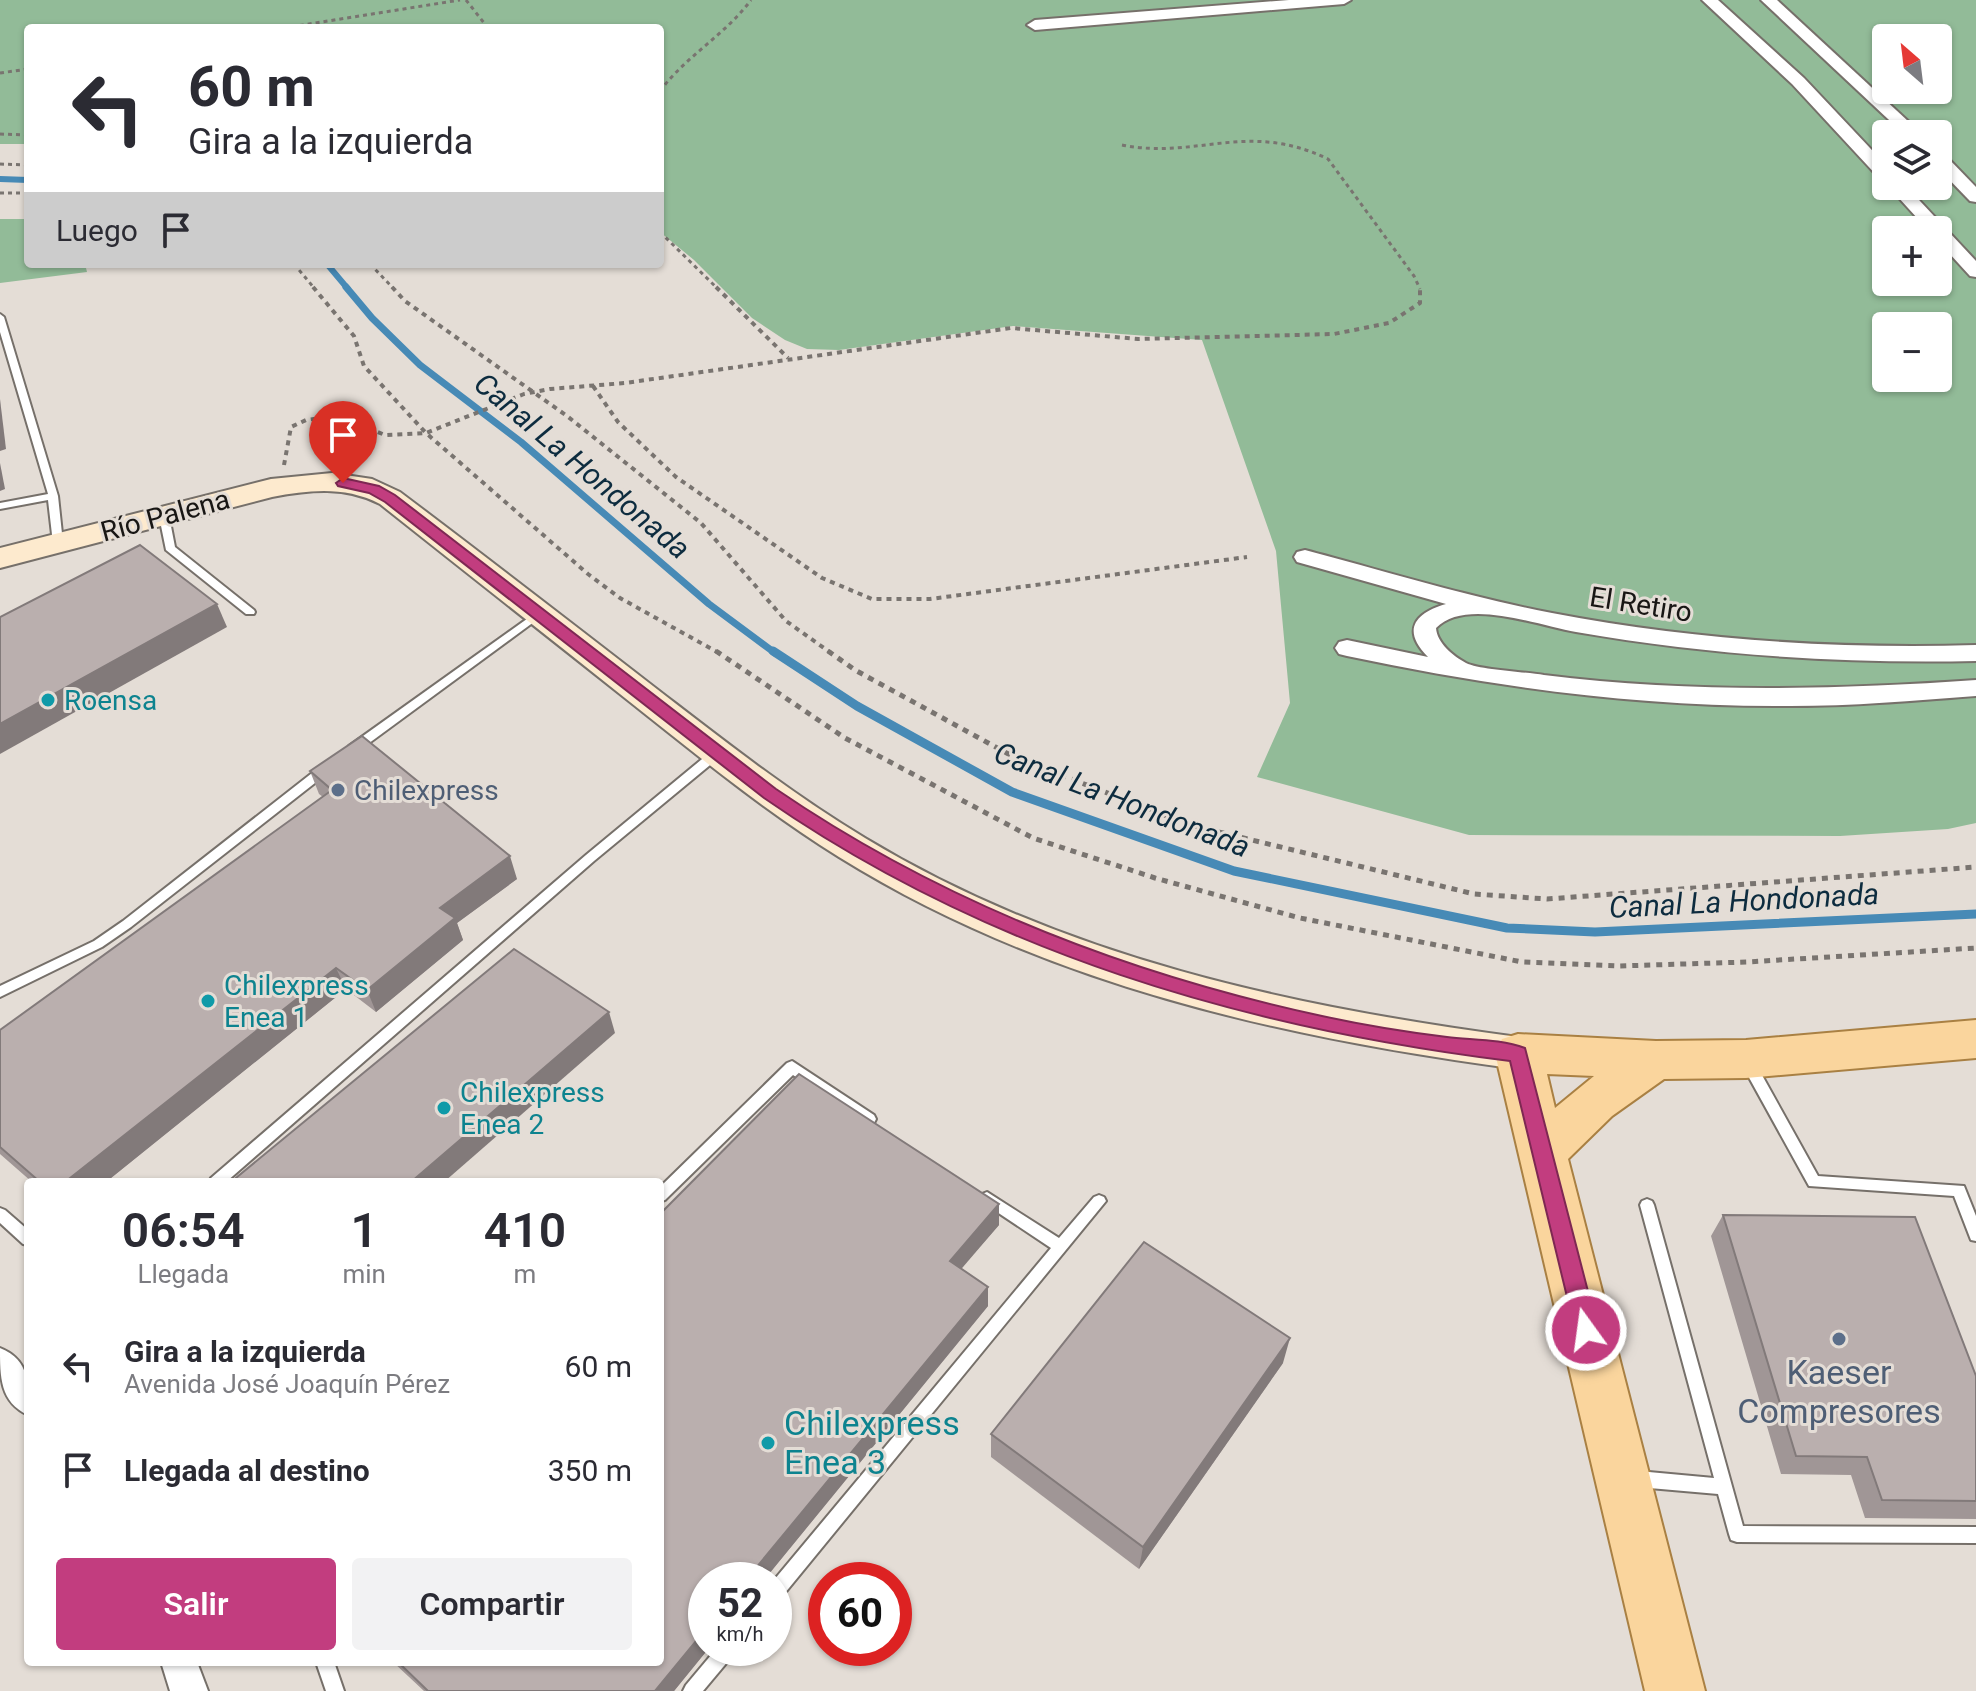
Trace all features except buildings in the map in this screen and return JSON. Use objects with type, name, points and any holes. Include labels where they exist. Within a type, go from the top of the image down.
[{"type":"main road","name":"Río Palena","points":[[0,558],[271,488],[332,482],[364,486],[382,493],[799,815],[869,858],[963,906],[1077,953],[1197,993],[1323,1024],[1452,1046],[1518,1053]]},
{"type":"main road","points":[[1675,1691],[1518,1053],[1656,1060],[1746,1059],[1976,1039]]},
{"type":"main road","points":[[1543,1153],[1569,1123],[1603,1093],[1656,1060]]},
{"type":"street","points":[[1035,25],[1344,0]]},
{"type":"street","points":[[1709,0],[1809,92],[1872,160]]},
{"type":"street","points":[[1768,0],[1899,120]]},
{"type":"street","points":[[1070,5],[1084,13],[1116,19]]},
{"type":"street","points":[[1952,172],[1976,197]]},
{"type":"street","points":[[1910,200],[1925,216]]},
{"type":"street","points":[[1952,242],[1976,252]]},
{"type":"street","points":[[1952,245],[1976,272]]},
{"type":"street","name":"El Retiro","points":[[1305,557],[1479,607],[1610,631],[1729,646],[1837,654],[1976,653]]},
{"type":"street","points":[[1468,673],[1433,650],[1423,635],[1424,628],[1431,619],[1445,613],[1479,607]]},
{"type":"street","points":[[1347,648],[1468,673],[1589,689],[1714,697],[1838,697],[1976,688]]},
{"type":"street","points":[[0,1363],[24,1394]]},
{"type":"street","points":[[180,1666],[189,1691]]},
{"type":"lane","points":[[0,317],[53,496],[58,543]]},
{"type":"lane","points":[[0,506],[53,496]]},
{"type":"lane","points":[[164,516],[170,548],[250,612]]},
{"type":"lane","points":[[0,992],[98,944],[127,924],[316,775],[538,614]]},
{"type":"lane","points":[[221,1178],[377,1046],[586,858],[717,753]]},
{"type":"lane","points":[[1746,1059],[1785,1135],[1814,1182],[1959,1190],[1976,1235]]},
{"type":"lane","points":[[664,1192],[792,1067],[881,1127]]},
{"type":"lane","points":[[971,1187],[1061,1247]]},
{"type":"lane","points":[[792,1571],[1099,1201]]},
{"type":"lane","points":[[1647,1205],[1737,1534],[1976,1535]]},
{"type":"lane","points":[[0,1214],[24,1235]]},
{"type":"lane","points":[[1623,1478],[1725,1487]]},
{"type":"lane","points":[[326,1666],[335,1691]]},
{"type":"lane","points":[[692,1691],[713,1666]]},
{"type":"path","points":[[310,24],[463,0],[484,24]]},
{"type":"path","points":[[664,86],[675,71],[737,20],[751,0]]},
{"type":"path","points":[[0,73],[24,70]]},
{"type":"path","points":[[0,134],[24,135]]},
{"type":"path","points":[[288,448],[291,427],[306,420],[329,417],[346,419],[385,435],[426,433],[533,392],[682,376],[788,358],[1011,328],[1138,339],[1334,334],[1389,323],[1420,303],[1420,286],[1414,276],[1328,159],[1315,152],[1283,140],[1223,141],[1156,148],[1122,145]]},
{"type":"path","points":[[0,164],[24,165]]},
{"type":"path","points":[[0,193],[24,193]]},
{"type":"path","points":[[664,236],[788,358]]},
{"type":"path","points":[[297,268],[354,336],[364,366],[378,384],[426,433],[620,598],[732,660],[845,738],[1033,838],[1155,878],[1300,918],[1522,962],[1620,966],[1747,962],[1976,948]]},
{"type":"path","points":[[374,268],[405,301],[533,392],[701,523],[786,621],[855,670],[1012,756],[1190,825],[1474,894],[1547,899],[1976,867]]},
{"type":"path","points":[[593,386],[618,422],[676,477],[822,578],[872,599],[930,599],[1247,557]]},
{"type":"green space","points":[[0,0],[1976,0],[1976,823],[1948,829],[1840,836],[1469,835],[1257,777],[1290,703],[1276,551],[1202,340],[1013,326],[839,350],[807,349],[785,340],[752,318],[694,260],[664,235],[664,24],[24,24],[24,144],[0,144]]},
{"type":"green space","points":[[0,219],[24,219],[24,268],[86,268],[87,272],[0,283]]},
{"type":"waterway","name":"Canal La Hondonada","points":[[0,179],[24,180]]},
{"type":"waterway","name":"Canal La Hondonada","points":[[330,268],[348,289]]},
{"type":"waterway","name":"Canal La Hondonada","points":[[346,287],[372,318],[420,365],[521,442],[709,604],[775,653]]},
{"type":"waterway","name":"Canal La Hondonada","points":[[773,651],[857,706],[1012,792],[1234,871],[1507,928],[1595,932],[1976,914]]},
{"type":"place","name":"Roensa","points":[[48,700]]},
{"type":"place","name":"Chilexpress","points":[[338,790]]},
{"type":"place","name":"Chilexpress Enea 1","points":[[208,1001]]},
{"type":"place","name":"Chilexpress Enea 2","points":[[444,1108]]},
{"type":"place","name":"Kaeser Compresores","points":[[1839,1339]]},
{"type":"place","name":"Chilexpress Enea 3","points":[[768,1443]]},
{"type":"route","points":[[343,483],[374,489],[390,498],[799,815],[869,858],[963,906],[1077,953],[1197,993],[1323,1024],[1387,1036],[1518,1053],[1586,1330]]}]
